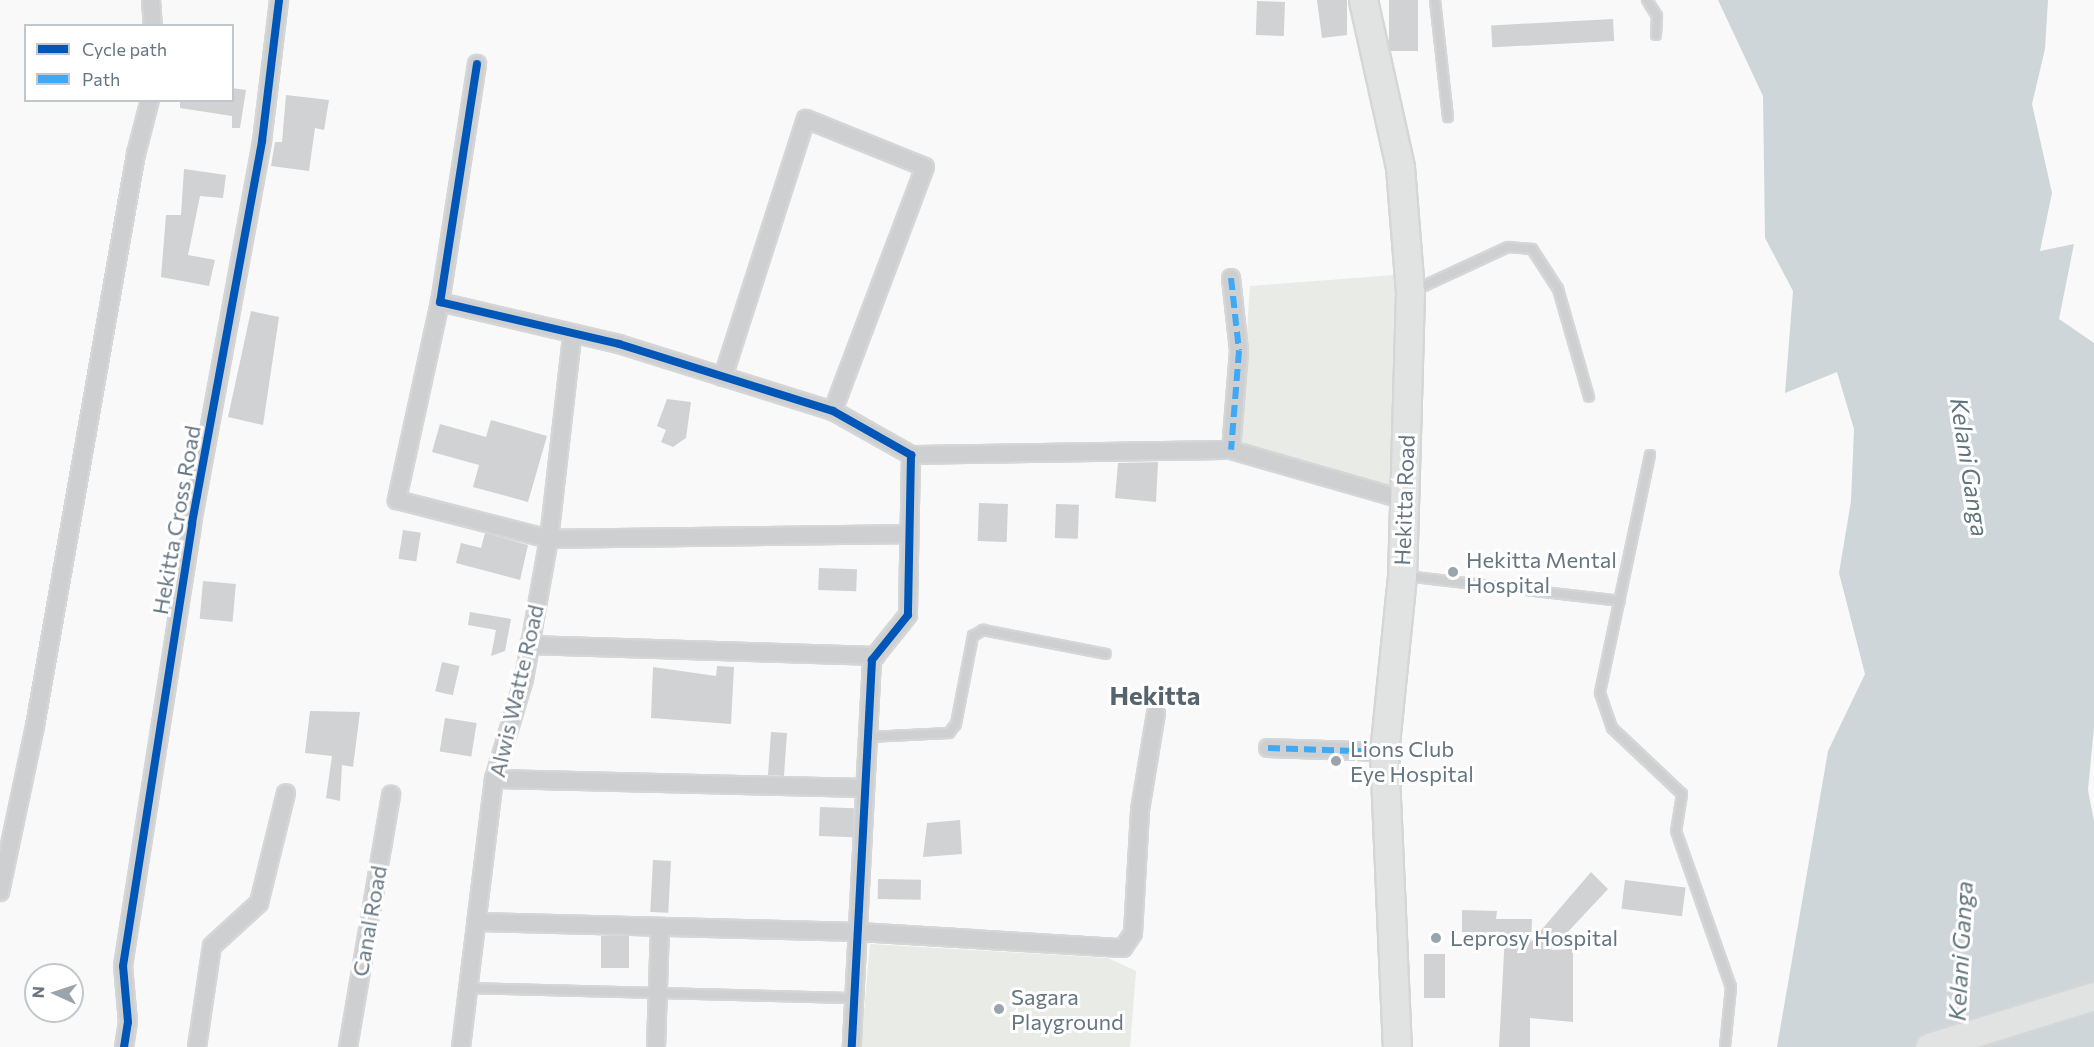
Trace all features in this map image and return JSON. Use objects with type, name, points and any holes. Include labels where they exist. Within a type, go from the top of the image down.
[{"type":"main road","name":"Hekitta Road","points":[[1364,0],[1400,167],[1410,292],[1402,576],[1384,752],[1397,1047]]},
{"type":"main road","points":[[1931,1046],[2094,996]]},
{"type":"main road","name":"Hekitta Road","points":[[1387,1047],[1394,1002]]},
{"type":"street","points":[[151,0],[153,24]]},
{"type":"street","name":"Hekitta Cross Road","points":[[124,1047],[128,1022],[123,966],[192,523],[262,141],[279,0]]},
{"type":"street","points":[[477,64],[440,302],[397,500],[549,539],[908,534]]},
{"type":"street","points":[[0,892],[34,726],[136,154],[149,102]]},
{"type":"street","points":[[723,377],[806,119],[925,167],[833,411]]},
{"type":"street","points":[[1231,278],[1239,351],[1231,450]]},
{"type":"street","points":[[440,302],[572,336],[619,344],[833,411],[911,455],[1231,450],[1405,500]]},
{"type":"street","name":"Alwis Watte Road","points":[[461,1047],[479,922],[494,779],[529,645],[549,539],[572,336]]},
{"type":"street","points":[[852,1047],[865,788],[876,656],[908,615],[911,455]]},
{"type":"street","points":[[529,645],[876,656]]},
{"type":"street","points":[[479,922],[859,932],[1123,948],[1133,933],[1140,810],[1156,713]]},
{"type":"street","points":[[1268,748],[1384,752]]},
{"type":"street","points":[[494,779],[865,788]]},
{"type":"street","points":[[197,1047],[212,946],[259,903],[286,793]]},
{"type":"street","name":"Canal Road","points":[[348,1047],[391,795]]},
{"type":"street","points":[[656,1047],[660,928]]},
{"type":"lane","points":[[1435,0],[1448,117]]},
{"type":"lane","points":[[1647,0],[1657,16],[1656,35]]},
{"type":"lane","points":[[1410,292],[1508,247],[1532,249],[1558,289],[1589,397]]},
{"type":"lane","points":[[1650,455],[1600,693],[1612,728],[1682,794],[1676,831],[1731,987],[1725,1047]]},
{"type":"lane","points":[[1402,576],[1620,601]]},
{"type":"lane","points":[[870,737],[949,733],[956,724],[973,636],[983,630],[1106,654]]},
{"type":"lane","points":[[470,988],[856,998]]},
{"type":"shaded area","points":[[1395,275],[1396,487],[1248,447],[1240,439],[1250,286]]},
{"type":"shaded area","name":"Sagara Playground","points":[[870,944],[1108,958],[1136,971],[1130,1047],[861,1047]]},
{"type":"water","name":"Kelani Ganga","points":[[1718,0],[2048,0],[2045,49],[2032,104],[2052,193],[2040,251],[2074,244],[2059,319],[2094,343],[2094,727],[2088,790],[2094,821],[2094,1047],[1777,1047],[1828,751],[1865,674],[1839,573],[1851,501],[1854,429],[1837,372],[1785,393],[1793,291],[1765,238],[1763,96]]},
{"type":"building","points":[[1317,0],[1347,0],[1347,35],[1322,38]]},
{"type":"building","points":[[1389,0],[1418,0],[1418,51],[1389,51]]},
{"type":"building","points":[[1257,1],[1285,2],[1284,36],[1256,35]]},
{"type":"building","points":[[1613,19],[1614,41],[1492,47],[1491,25]]},
{"type":"building","points":[[234,88],[246,90],[240,128],[232,128],[232,116],[180,108],[180,102],[234,102]]},
{"type":"building","points":[[286,95],[329,100],[324,130],[315,128],[309,171],[271,166],[275,142],[282,142]]},
{"type":"building","points":[[184,169],[226,175],[223,198],[200,196],[188,255],[215,260],[209,286],[161,277],[166,215],[181,215]]},
{"type":"building","points":[[251,311],[279,317],[263,425],[228,417]]},
{"type":"building","points":[[667,399],[691,402],[686,438],[673,447],[661,442],[666,430],[657,426]]},
{"type":"building","points":[[491,420],[547,436],[528,502],[473,487],[479,465],[432,452],[440,424],[486,437]]},
{"type":"building","points":[[1158,462],[1156,502],[1115,498],[1118,463]]},
{"type":"building","points":[[979,503],[1008,504],[1007,542],[978,541]]},
{"type":"building","points":[[1056,504],[1079,505],[1078,539],[1055,538]]},
{"type":"building","points":[[403,530],[421,533],[416,561],[398,559]]},
{"type":"building","points":[[485,533],[528,545],[520,580],[456,563],[461,543],[481,548]]},
{"type":"building","points":[[819,568],[857,569],[856,591],[818,590]]},
{"type":"building","points":[[203,581],[236,584],[233,622],[200,619]]},
{"type":"building","points":[[470,612],[511,619],[505,651],[491,656],[496,630],[468,625]]},
{"type":"building","points":[[442,662],[460,666],[453,695],[435,691]]},
{"type":"building","points":[[717,666],[734,667],[731,724],[651,718],[653,667],[716,676]]},
{"type":"building","points":[[310,711],[360,712],[353,767],[342,765],[340,801],[326,798],[332,756],[305,753]]},
{"type":"building","points":[[445,718],[477,723],[471,757],[440,752]]},
{"type":"building","points":[[771,732],[787,733],[784,776],[768,775]]},
{"type":"building","points":[[820,807],[854,808],[853,837],[819,836]]},
{"type":"building","points":[[960,820],[962,854],[923,857],[927,823]]},
{"type":"building","points":[[653,860],[671,861],[668,913],[650,912]]},
{"type":"building","points":[[1591,872],[1608,889],[1551,950],[1573,949],[1573,1022],[1530,1018],[1530,1047],[1499,1047],[1505,934],[1462,932],[1462,910],[1497,911],[1496,919],[1532,919],[1531,942]]},
{"type":"building","points":[[878,879],[921,880],[921,900],[878,899]]},
{"type":"building","points":[[1625,880],[1686,887],[1682,916],[1621,909]]},
{"type":"building","points":[[601,936],[629,936],[629,968],[601,968]]},
{"type":"building","points":[[1424,954],[1445,954],[1445,998],[1424,998]]},
{"type":"marked path","points":[[1231,278],[1239,351],[1231,450]]},
{"type":"marked path","points":[[1268,748],[1384,752]]},
{"type":"cycle path","points":[[124,1047],[128,1022],[123,966],[192,523],[262,141],[279,0]]},
{"type":"cycle path","points":[[477,64],[440,302],[619,344],[833,411],[911,455],[908,615],[872,660],[852,1047]]},
{"type":"place","name":"Hekitta Mental Hospital","points":[[1453,572]]},
{"type":"place","name":"Lions Club Eye Hospital","points":[[1336,761]]},
{"type":"place","name":"Leprosy Hospital","points":[[1436,938]]},
{"type":"place","name":"Sagara Playground","points":[[999,1009]]},
{"type":"district","name":"Hekitta","points":[[1155,695]]}]
